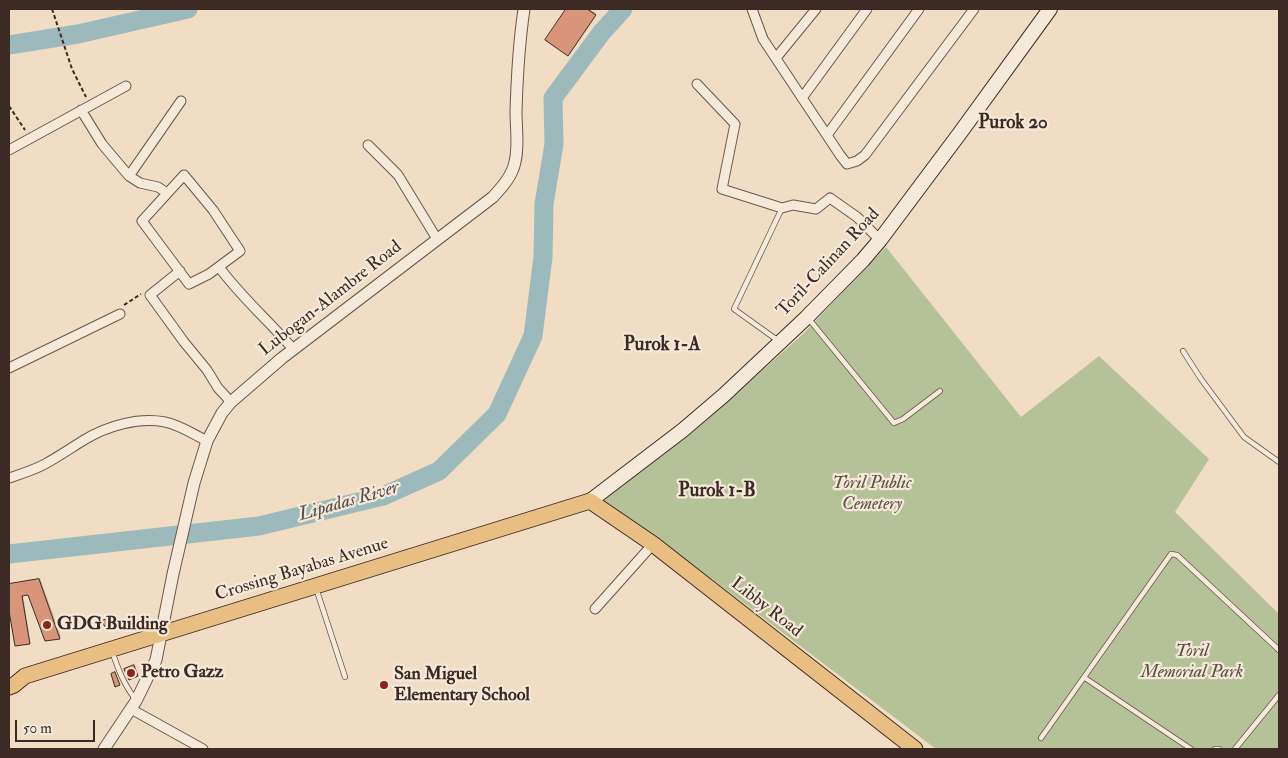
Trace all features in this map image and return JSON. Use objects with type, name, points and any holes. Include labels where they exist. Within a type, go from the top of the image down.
[{"type":"main road","name":"Toril-Calinan Road","points":[[590,501],[700,416],[807,317],[880,240],[1049,9]]},
{"type":"main road","name":"Libby Road","points":[[590,501],[653,544],[916,749]]},
{"type":"main road","name":"Crossing Bayabas Avenue","points":[[9,675],[25,676],[590,501]]},
{"type":"main road","name":"Crossing Bayabas Avenue","points":[[9,687],[25,676]]},
{"type":"street","name":"Lubogan-Alambre Road","points":[[104,749],[134,705],[156,660],[189,506],[207,441],[214,425],[231,402],[293,349],[493,196],[512,173],[516,160],[516,113],[520,40],[524,9]]},
{"type":"street","points":[[752,9],[763,39],[844,162],[851,164],[865,155],[974,9]]},
{"type":"street","points":[[776,58],[816,9]]},
{"type":"street","points":[[802,98],[867,9]]},
{"type":"street","points":[[827,135],[919,9]]},
{"type":"street","points":[[697,84],[735,124],[722,189],[782,208],[793,205],[816,209],[830,198],[857,217],[880,240]]},
{"type":"street","points":[[9,150],[126,86]]},
{"type":"street","points":[[129,176],[181,101]]},
{"type":"street","points":[[82,110],[102,144],[129,176],[140,183],[158,187],[167,193]]},
{"type":"street","points":[[368,145],[398,174],[437,239]]},
{"type":"street","points":[[184,175],[226,227],[240,251],[219,267],[189,284],[142,222],[167,193],[184,175]]},
{"type":"street","points":[[219,267],[239,293],[267,319],[293,349]]},
{"type":"street","points":[[180,272],[150,294],[218,388],[231,402]]},
{"type":"street","points":[[9,368],[120,314]]},
{"type":"street","points":[[9,478],[43,465],[98,433],[138,421],[154,420],[167,422],[207,441]]},
{"type":"street","points":[[595,609],[653,544]]},
{"type":"street","points":[[134,705],[203,749]]},
{"type":"lane","points":[[781,342],[734,309],[782,208]]},
{"type":"lane","points":[[807,317],[894,423],[903,419],[940,391]]},
{"type":"lane","points":[[1183,351],[1201,379],[1244,437],[1279,462]]},
{"type":"lane","points":[[1041,738],[1169,555],[1176,554],[1181,558],[1279,650]]},
{"type":"lane","points":[[315,586],[345,677]]},
{"type":"lane","points":[[112,648],[118,670],[134,705]]},
{"type":"lane","points":[[1084,678],[1191,749]]},
{"type":"lane","points":[[1235,749],[1279,695]]},
{"type":"path","points":[[52,9],[72,69],[90,105]]},
{"type":"path","points":[[9,106],[30,139]]},
{"type":"path","points":[[120,314],[122,307],[138,296],[145,292],[150,294]]},
{"type":"green space","name":"Toril Public Cemetery","points":[[886,247],[1021,417],[1099,356],[1209,459],[1175,512],[1279,614],[1279,749],[936,749],[712,579],[600,498],[692,433],[802,335]]},
{"type":"building","points":[[566,9],[587,9],[596,15],[568,56],[545,40]]},
{"type":"building","name":"GDG Building","points":[[39,579],[60,639],[45,641],[28,595],[22,596],[30,644],[15,646],[9,611],[9,584]]},
{"type":"building","points":[[111,617],[113,623],[105,627],[102,621]]},
{"type":"building","name":"Petro Gazz","points":[[134,665],[138,676],[129,680],[124,669]]},
{"type":"building","points":[[115,672],[120,685],[115,687],[111,674]]},
{"type":"waterway","points":[[9,45],[78,34],[188,9]]},
{"type":"waterway","name":"Lipadas River","points":[[9,554],[259,526],[383,496],[439,471],[497,414],[533,336],[543,257],[544,204],[554,144],[553,98],[602,32],[623,9]]},
{"type":"place","name":"GDG Building","points":[[47,625]]},
{"type":"place","name":"Petro Gazz","points":[[131,673]]},
{"type":"place","name":"San Miguel Elementary School","points":[[384,685]]},
{"type":"district","name":"Purok 20","points":[[1013,124]]},
{"type":"district","name":"Purok 1-A","points":[[662,346]]},
{"type":"district","name":"Purok 1-B","points":[[717,492]]},
{"type":"park label","name":"Toril Memorial Park","points":[[1192,662]]}]
